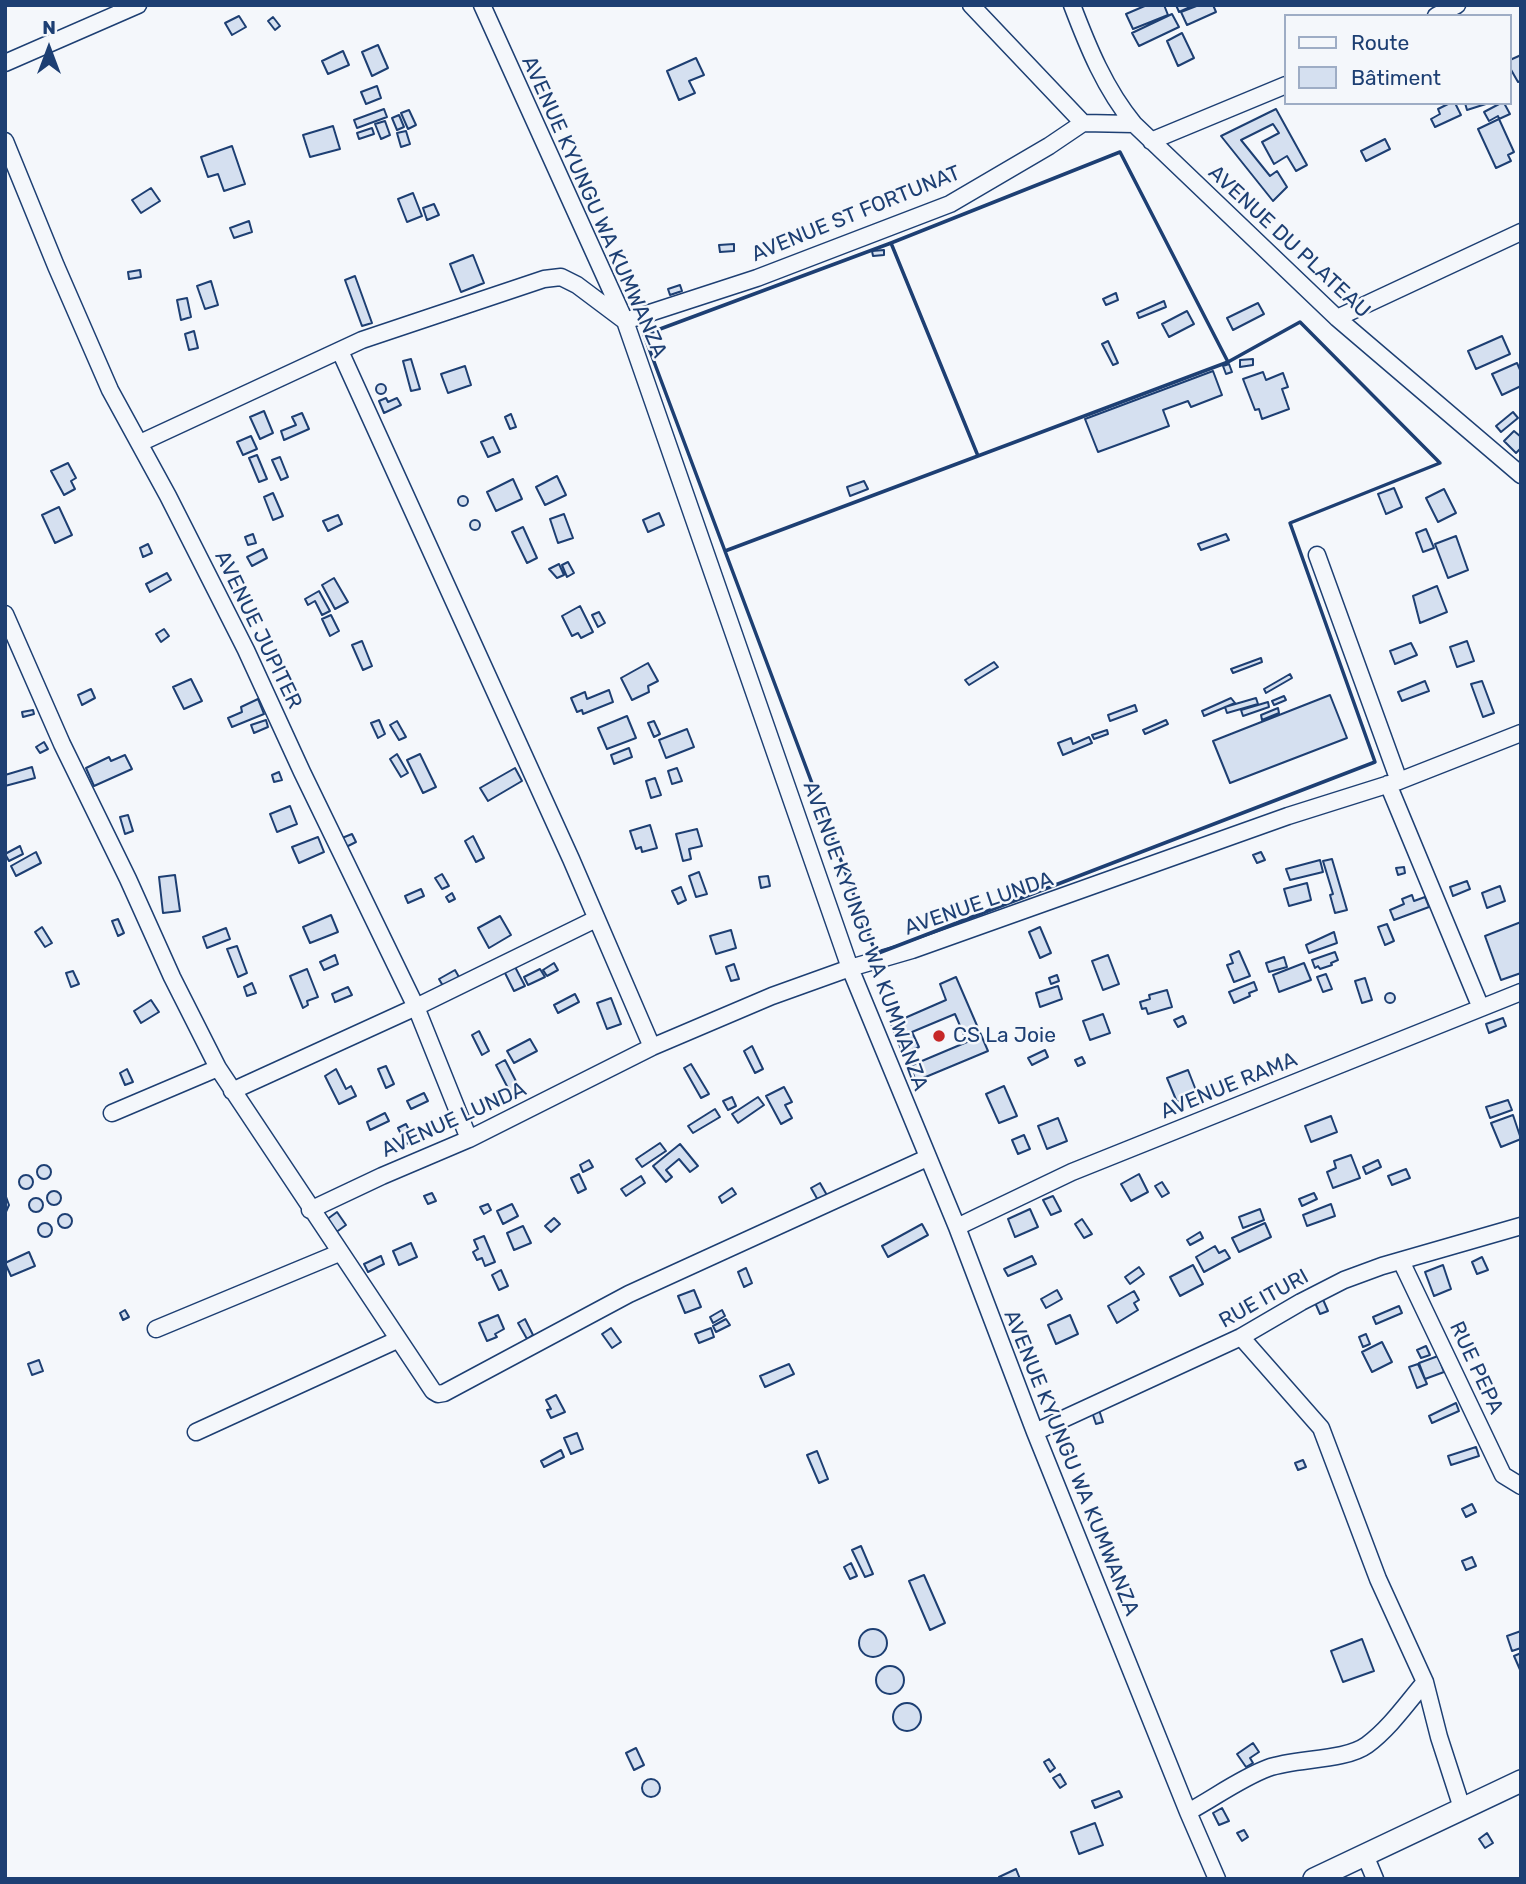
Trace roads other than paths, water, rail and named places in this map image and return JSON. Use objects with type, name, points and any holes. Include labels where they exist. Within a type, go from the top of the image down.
[{"type":"main road","points":[[1314,1879],[1521,1781]]},
{"type":"street","points":[[5,62],[138,5]]},
{"type":"street","name":"AVENUE KYUNGU WA KUMWANZA","points":[[482,5],[625,321],[838,926],[850,968],[957,1227],[1035,1432],[1217,1879]]},
{"type":"street","points":[[971,5],[1083,123],[1133,124]]},
{"type":"street","name":"AVENUE DU PLATEAU","points":[[1072,5],[1090,51],[1133,124],[1337,318],[1521,475]]},
{"type":"street","points":[[1440,14],[1457,5]]},
{"type":"street","points":[[1151,141],[1284,86]]},
{"type":"street","name":"AVENUE ST FORTUNAT","points":[[625,321],[757,278],[950,204],[1083,123]]},
{"type":"street","name":"AVENUE JUPITER","points":[[5,141],[110,390],[246,650],[416,1007],[469,1139]]},
{"type":"street","points":[[1337,318],[1521,232]]},
{"type":"street","points":[[140,443],[362,340],[544,279],[561,277],[578,285],[625,321]]},
{"type":"street","points":[[340,351],[652,1048]]},
{"type":"street","points":[[1317,555],[1393,783],[1481,1008]]},
{"type":"street","points":[[5,614],[62,744],[218,1068],[397,1340],[433,1391],[438,1394],[629,1294],[927,1158]]},
{"type":"street","name":"AVENUE LUNDA","points":[[310,1210],[382,1175],[469,1139],[652,1048],[772,996],[850,968],[912,950],[1288,816],[1393,783],[1521,733]]},
{"type":"street","points":[[232,1091],[416,1007],[596,919]]},
{"type":"street","name":"AVENUE RAMA","points":[[957,1227],[1072,1172],[1521,992]]},
{"type":"street","points":[[112,1113],[218,1068]]},
{"type":"street","name":"RUE ITURI","points":[[1035,1432],[1241,1337],[1344,1280],[1521,1226]]},
{"type":"street","points":[[156,1329],[340,1253]]},
{"type":"street","name":"RUE PEPA","points":[[1401,1261],[1503,1475],[1521,1486]]},
{"type":"street","points":[[1241,1337],[1321,1428],[1378,1579],[1426,1682],[1439,1737],[1462,1808]]},
{"type":"street","points":[[196,1433],[397,1340]]},
{"type":"street","points":[[1188,1812],[1266,1769],[1290,1762],[1354,1752],[1367,1745],[1426,1682]]},
{"type":"street","points":[[1364,1855],[1375,1879]]},
{"type":"place","name":"CS La Joie","points":[[939,1036]]}]
